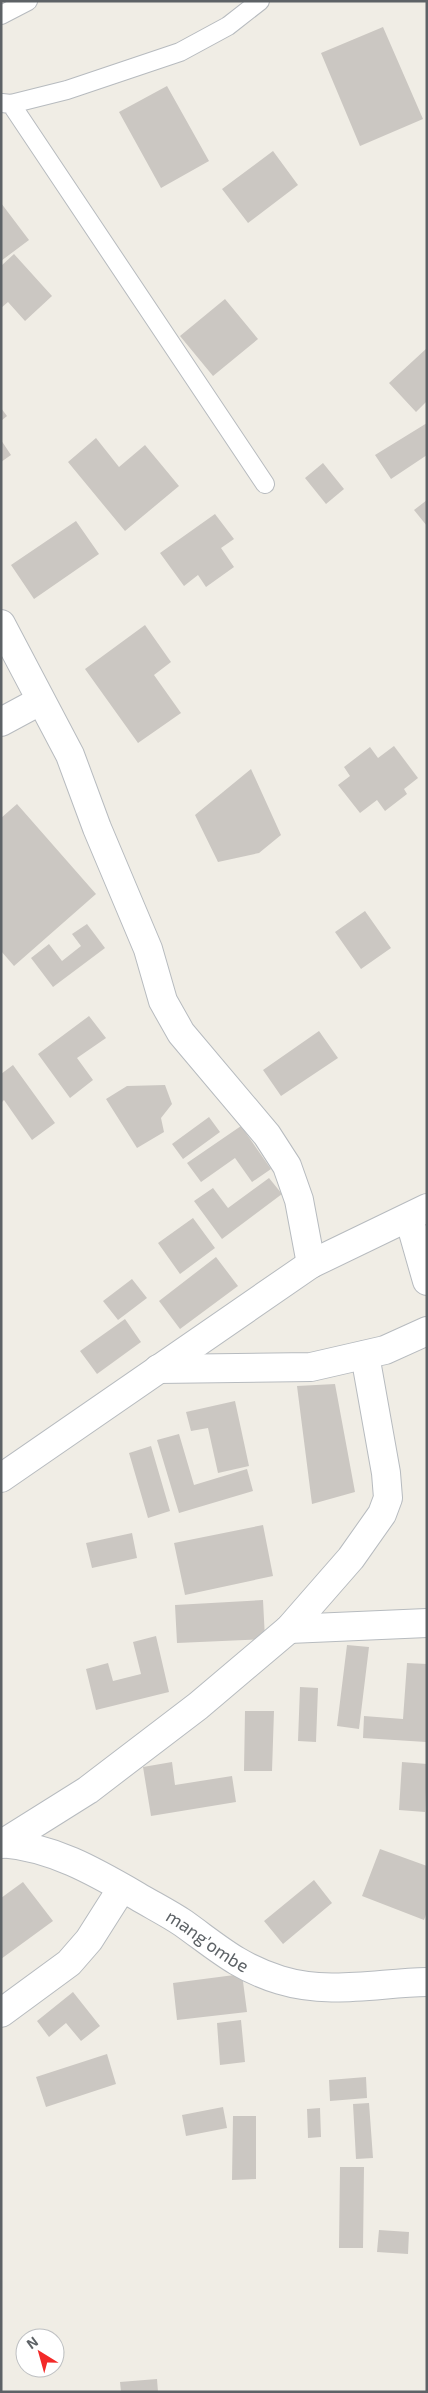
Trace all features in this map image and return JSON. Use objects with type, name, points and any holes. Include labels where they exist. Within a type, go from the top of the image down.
[{"type":"street","points":[[1,624],[70,755],[97,828],[148,950],[163,1001],[181,1033],[267,1135],[287,1166],[299,1200],[311,1264]]},
{"type":"street","points":[[1,722],[40,701]]},
{"type":"street","points":[[1,1478],[311,1264],[418,1213],[427,1281]]},
{"type":"street","points":[[158,1369],[311,1367],[385,1350],[427,1331]]},
{"type":"street","points":[[2,1844],[88,1790],[198,1706],[289,1629],[351,1558],[382,1514],[388,1498],[386,1473],[365,1355]]},
{"type":"street","points":[[289,1629],[427,1622]]},
{"type":"street","name":"mang'ombe","points":[[2,1844],[20,1844],[65,1858],[182,1922],[235,1961],[281,1980],[324,1988],[427,1982]]},
{"type":"street","points":[[1,2013],[69,1963],[89,1940],[122,1888]]},
{"type":"lane","points":[[1,15],[28,1]]},
{"type":"lane","points":[[260,1],[228,26],[180,52],[67,90],[6,104],[265,484]]},
{"type":"building","points":[[383,27],[423,119],[360,146],[321,53]]},
{"type":"building","points":[[167,86],[209,161],[161,188],[119,112]]},
{"type":"building","points":[[273,151],[298,185],[248,223],[222,189]]},
{"type":"building","points":[[1,203],[29,240],[1,261]]},
{"type":"building","points":[[14,254],[52,296],[25,321],[8,302],[1,308],[1,266]]},
{"type":"building","points":[[225,299],[258,339],[213,376],[180,336]]},
{"type":"building","points":[[427,348],[427,401],[416,412],[389,383]]},
{"type":"building","points":[[1,408],[7,416],[1,421]]},
{"type":"building","points":[[427,423],[427,455],[391,479],[375,455]]},
{"type":"building","points":[[96,438],[119,467],[145,445],[179,486],[125,531],[68,462]]},
{"type":"building","points":[[1,440],[11,455],[1,462]]},
{"type":"building","points":[[323,463],[344,489],[326,504],[305,478]]},
{"type":"building","points":[[427,500],[427,526],[414,510]]},
{"type":"building","points":[[215,514],[234,539],[221,548],[234,567],[206,587],[198,575],[184,586],[160,553]]},
{"type":"building","points":[[76,521],[99,554],[34,599],[11,565]]},
{"type":"building","points":[[145,625],[171,662],[154,675],[181,713],[138,743],[85,669]]},
{"type":"building","points":[[394,746],[418,778],[404,789],[407,794],[385,811],[377,800],[360,813],[338,785],[350,776],[344,767],[370,747],[378,758]]},
{"type":"building","points":[[251,769],[281,835],[259,853],[218,862],[195,815]]},
{"type":"building","points":[[17,804],[96,894],[14,966],[1,951],[1,818]]},
{"type":"building","points":[[365,911],[391,948],[361,969],[335,932]]},
{"type":"building","points":[[87,924],[105,948],[53,987],[31,958],[49,944],[62,961],[81,946],[72,934]]},
{"type":"building","points":[[89,1016],[106,1038],[77,1058],[93,1080],[70,1098],[38,1054]]},
{"type":"building","points":[[319,1031],[338,1058],[281,1096],[263,1070]]},
{"type":"building","points":[[13,1065],[55,1123],[32,1140],[4,1100],[1,1103],[1,1074]]},
{"type":"building","points":[[165,1085],[172,1104],[161,1118],[164,1132],[137,1148],[106,1099],[127,1086]]},
{"type":"building","points":[[209,1117],[220,1132],[183,1159],[172,1144]]},
{"type":"building","points":[[241,1126],[271,1169],[252,1182],[235,1158],[201,1182],[187,1163]]},
{"type":"building","points":[[269,1178],[282,1194],[222,1239],[194,1201],[213,1188],[228,1208]]},
{"type":"building","points":[[193,1218],[215,1248],[180,1274],[158,1243]]},
{"type":"building","points":[[216,1257],[238,1286],[180,1329],[159,1301]]},
{"type":"building","points":[[132,1279],[147,1298],[118,1320],[103,1301]]},
{"type":"building","points":[[125,1319],[141,1342],[97,1374],[80,1351]]},
{"type":"building","points":[[335,1384],[355,1492],[312,1504],[297,1386]]},
{"type":"building","points":[[235,1401],[249,1466],[218,1473],[208,1428],[191,1431],[186,1412]]},
{"type":"building","points":[[179,1434],[194,1485],[247,1469],[253,1491],[179,1513],[157,1440]]},
{"type":"building","points":[[151,1446],[170,1511],[148,1518],[129,1453]]},
{"type":"building","points":[[263,1525],[273,1576],[185,1595],[174,1543]]},
{"type":"building","points":[[132,1533],[137,1558],[92,1568],[86,1543]]},
{"type":"building","points":[[263,1600],[265,1639],[177,1643],[175,1605]]},
{"type":"building","points":[[156,1636],[169,1692],[96,1710],[86,1669],[108,1663],[113,1681],[141,1674],[133,1642]]},
{"type":"building","points":[[347,1645],[369,1647],[359,1729],[337,1726]]},
{"type":"building","points":[[407,1663],[427,1664],[426,1742],[363,1738],[364,1716],[403,1719]]},
{"type":"building","points":[[300,1687],[318,1688],[316,1742],[298,1741]]},
{"type":"building","points":[[245,1711],[274,1711],[272,1771],[244,1771]]},
{"type":"building","points":[[172,1762],[175,1785],[232,1776],[236,1802],[151,1816],[143,1767]]},
{"type":"building","points":[[402,1762],[427,1764],[425,1812],[399,1810]]},
{"type":"building","points":[[380,1849],[427,1866],[427,1912],[424,1920],[362,1896]]},
{"type":"building","points":[[314,1880],[332,1903],[283,1944],[264,1921]]},
{"type":"building","points":[[23,1882],[53,1921],[1,1959],[1,1898]]},
{"type":"building","points":[[242,1974],[247,2012],[177,2020],[173,1983]]},
{"type":"building","points":[[73,1992],[100,2026],[81,2041],[66,2023],[49,2037],[37,2021]]},
{"type":"building","points":[[241,2020],[245,2062],[220,2065],[217,2023]]},
{"type":"building","points":[[107,2054],[116,2084],[46,2107],[36,2077]]},
{"type":"building","points":[[366,2077],[367,2098],[330,2101],[329,2080]]},
{"type":"building","points":[[369,2103],[373,2158],[356,2159],[353,2104]]},
{"type":"building","points":[[223,2107],[227,2128],[186,2136],[182,2115]]},
{"type":"building","points":[[320,2108],[321,2137],[308,2138],[307,2109]]},
{"type":"building","points":[[233,2116],[256,2116],[256,2179],[232,2180]]},
{"type":"building","points":[[340,2167],[364,2167],[363,2248],[339,2248]]},
{"type":"building","points":[[379,2230],[409,2232],[408,2254],[377,2252]]},
{"type":"building","points":[[157,2379],[158,2392],[121,2392],[120,2382]]}]
